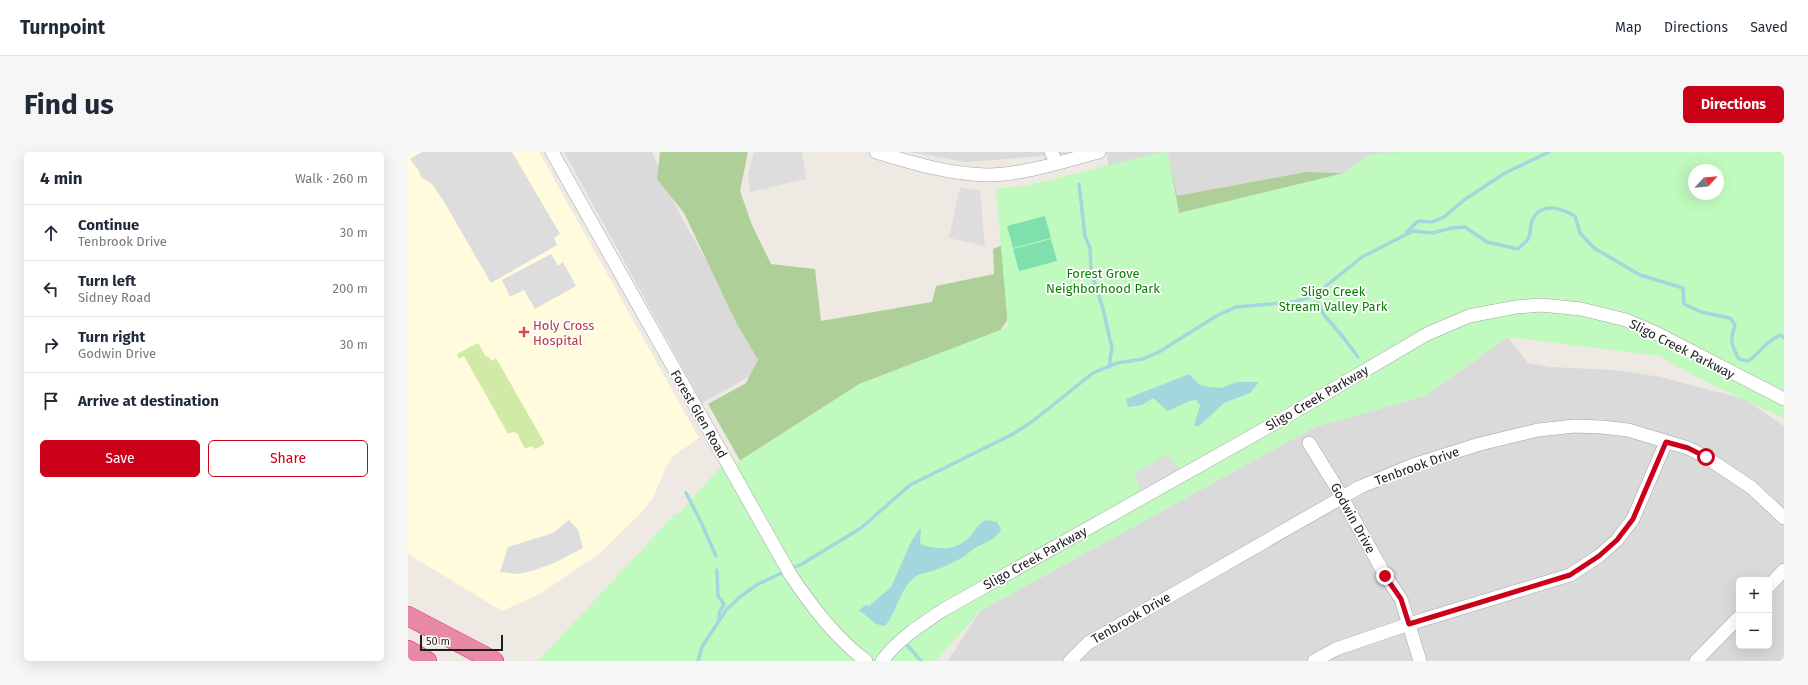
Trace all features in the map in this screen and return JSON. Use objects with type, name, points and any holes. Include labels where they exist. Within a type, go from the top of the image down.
[{"type":"highway","points":[[408,616],[494,661]]},
{"type":"highway","points":[[408,650],[427,661]]},
{"type":"street","name":"Forest Glen Road","points":[[552,152],[790,574],[828,626],[866,661]]},
{"type":"street","points":[[876,152],[920,166],[962,173],[988,175],[1013,172],[1054,157],[1098,152]]},
{"type":"street","name":"Sligo Creek Parkway","points":[[882,661],[889,651],[914,629],[943,610],[1291,414],[1427,334],[1469,316],[1516,307],[1542,305],[1581,309],[1626,320],[1658,334],[1784,399]]},
{"type":"street","name":"Tenbrook Drive","points":[[1070,661],[1088,643],[1360,487],[1413,465],[1480,444],[1538,430],[1575,426],[1628,430],[1688,448],[1706,457],[1752,488],[1784,518]]},
{"type":"street","points":[[1314,661],[1336,649],[1409,624],[1570,575],[1599,556],[1617,540],[1633,519],[1666,442]]},
{"type":"street","name":"Godwin Drive","points":[[1309,443],[1335,485],[1385,576],[1401,599],[1420,661]]},
{"type":"street","points":[[1772,583],[1784,570]]},
{"type":"street","points":[[1696,661],[1736,621]]},
{"type":"shaded area","name":"Holy Cross Hospital","points":[[408,152],[539,152],[699,438],[672,457],[666,467],[653,498],[640,514],[600,553],[540,594],[502,611],[408,554]]},
{"type":"shaded area","points":[[422,152],[512,152],[560,234],[554,238],[557,245],[491,283],[443,200],[432,184],[421,177],[419,171],[410,159]]},
{"type":"shaded area","points":[[564,152],[652,152],[681,217],[768,366],[702,403]]},
{"type":"shaded area","points":[[754,152],[802,152],[806,179],[750,192],[748,174]]},
{"type":"shaded area","points":[[910,152],[1076,152],[966,162]]},
{"type":"shaded area","points":[[1106,152],[1163,152],[1109,169]]},
{"type":"shaded area","points":[[1168,152],[1397,152],[1369,155],[1344,173],[1179,213]]},
{"type":"shaded area","points":[[960,187],[980,191],[985,246],[949,238]]},
{"type":"shaded area","points":[[551,254],[558,266],[563,262],[576,286],[535,309],[524,290],[510,297],[502,280]]},
{"type":"shaded area","points":[[1508,337],[1528,363],[1550,367],[1614,370],[1661,377],[1744,399],[1784,426],[1784,661],[948,661],[980,611],[1315,427],[1425,396]]},
{"type":"shaded area","points":[[1167,454],[1180,469],[1141,492],[1134,474]]},
{"type":"shaded area","points":[[569,520],[578,530],[583,548],[554,563],[535,570],[518,574],[500,572],[508,547],[553,533]]},
{"type":"green space","name":"Forest Grove Neighborhood Park","points":[[660,152],[748,152],[740,191],[752,225],[771,264],[815,269],[821,321],[932,302],[936,286],[994,274],[993,249],[1010,242],[1047,186],[1168,154],[1177,196],[1306,172],[1362,174],[1393,152],[1784,152],[1621,308],[987,423],[1013,311],[985,354],[755,487],[708,404],[746,383],[758,360],[736,322],[684,213],[657,179]]},
{"type":"green space","name":"Sligo Creek Stream Valley Park","points":[[1162,152],[1168,152],[1179,213],[1344,173],[1369,155],[1397,152],[1784,152],[1784,419],[1693,375],[1659,356],[1508,337],[1425,396],[1315,427],[980,611],[936,661],[538,661],[676,513],[679,514],[722,465],[725,470],[859,384],[1008,327],[996,189],[1028,185]]},
{"type":"green space","points":[[1045,216],[1051,238],[1013,248],[1007,226]]},
{"type":"green space","points":[[1051,239],[1057,261],[1019,271],[1013,249]]},
{"type":"green space","points":[[478,343],[486,357],[488,356],[492,361],[496,358],[545,444],[535,449],[531,446],[525,449],[517,433],[513,432],[508,434],[464,356],[459,359],[457,354]]},
{"type":"water","points":[[1189,374],[1200,385],[1210,387],[1221,388],[1237,382],[1259,382],[1250,393],[1224,403],[1199,426],[1194,426],[1200,405],[1196,400],[1189,401],[1168,411],[1153,398],[1142,405],[1128,407],[1126,399]]},
{"type":"water","points":[[986,520],[997,522],[1001,529],[997,535],[954,562],[915,577],[905,588],[893,614],[885,626],[876,624],[859,610],[866,605],[869,606],[891,587],[911,542],[919,529],[921,530],[920,543],[922,545],[935,548],[948,548],[961,544],[979,525]]},
{"type":"waterway","points":[[1407,232],[1418,221],[1432,222],[1444,217],[1464,200],[1505,173],[1549,152]]},
{"type":"waterway","points":[[1079,184],[1085,236],[1090,248],[1091,271],[1103,309],[1112,348],[1109,367]]},
{"type":"waterway","points":[[698,661],[702,647],[726,610],[741,596],[758,584],[802,564],[861,528],[910,485],[1013,434],[1033,421],[1093,373],[1117,363],[1143,359],[1159,352],[1218,315],[1236,307],[1294,302],[1310,297],[1362,257],[1413,231],[1432,233],[1452,228],[1465,227],[1487,242],[1518,249],[1529,237],[1531,223],[1540,211],[1551,208],[1564,211],[1575,216],[1580,233],[1594,248],[1640,275],[1683,288],[1684,304],[1701,312],[1730,318],[1735,325],[1732,335],[1732,342],[1739,359],[1748,361],[1767,343],[1776,337],[1781,335],[1784,338]]},
{"type":"waterway","points":[[1314,294],[1324,315],[1358,357]]},
{"type":"waterway","points":[[686,493],[716,556]]},
{"type":"waterway","points":[[717,570],[718,596],[724,604],[719,613],[719,620]]},
{"type":"waterway","points":[[908,646],[921,661]]},
{"type":"place","name":"Holy Cross Hospital","points":[[524,332]]},
{"type":"route","points":[[1385,576],[1401,599],[1409,624],[1570,575],[1599,556],[1617,540],[1633,519],[1666,442],[1688,448],[1706,457]]}]
